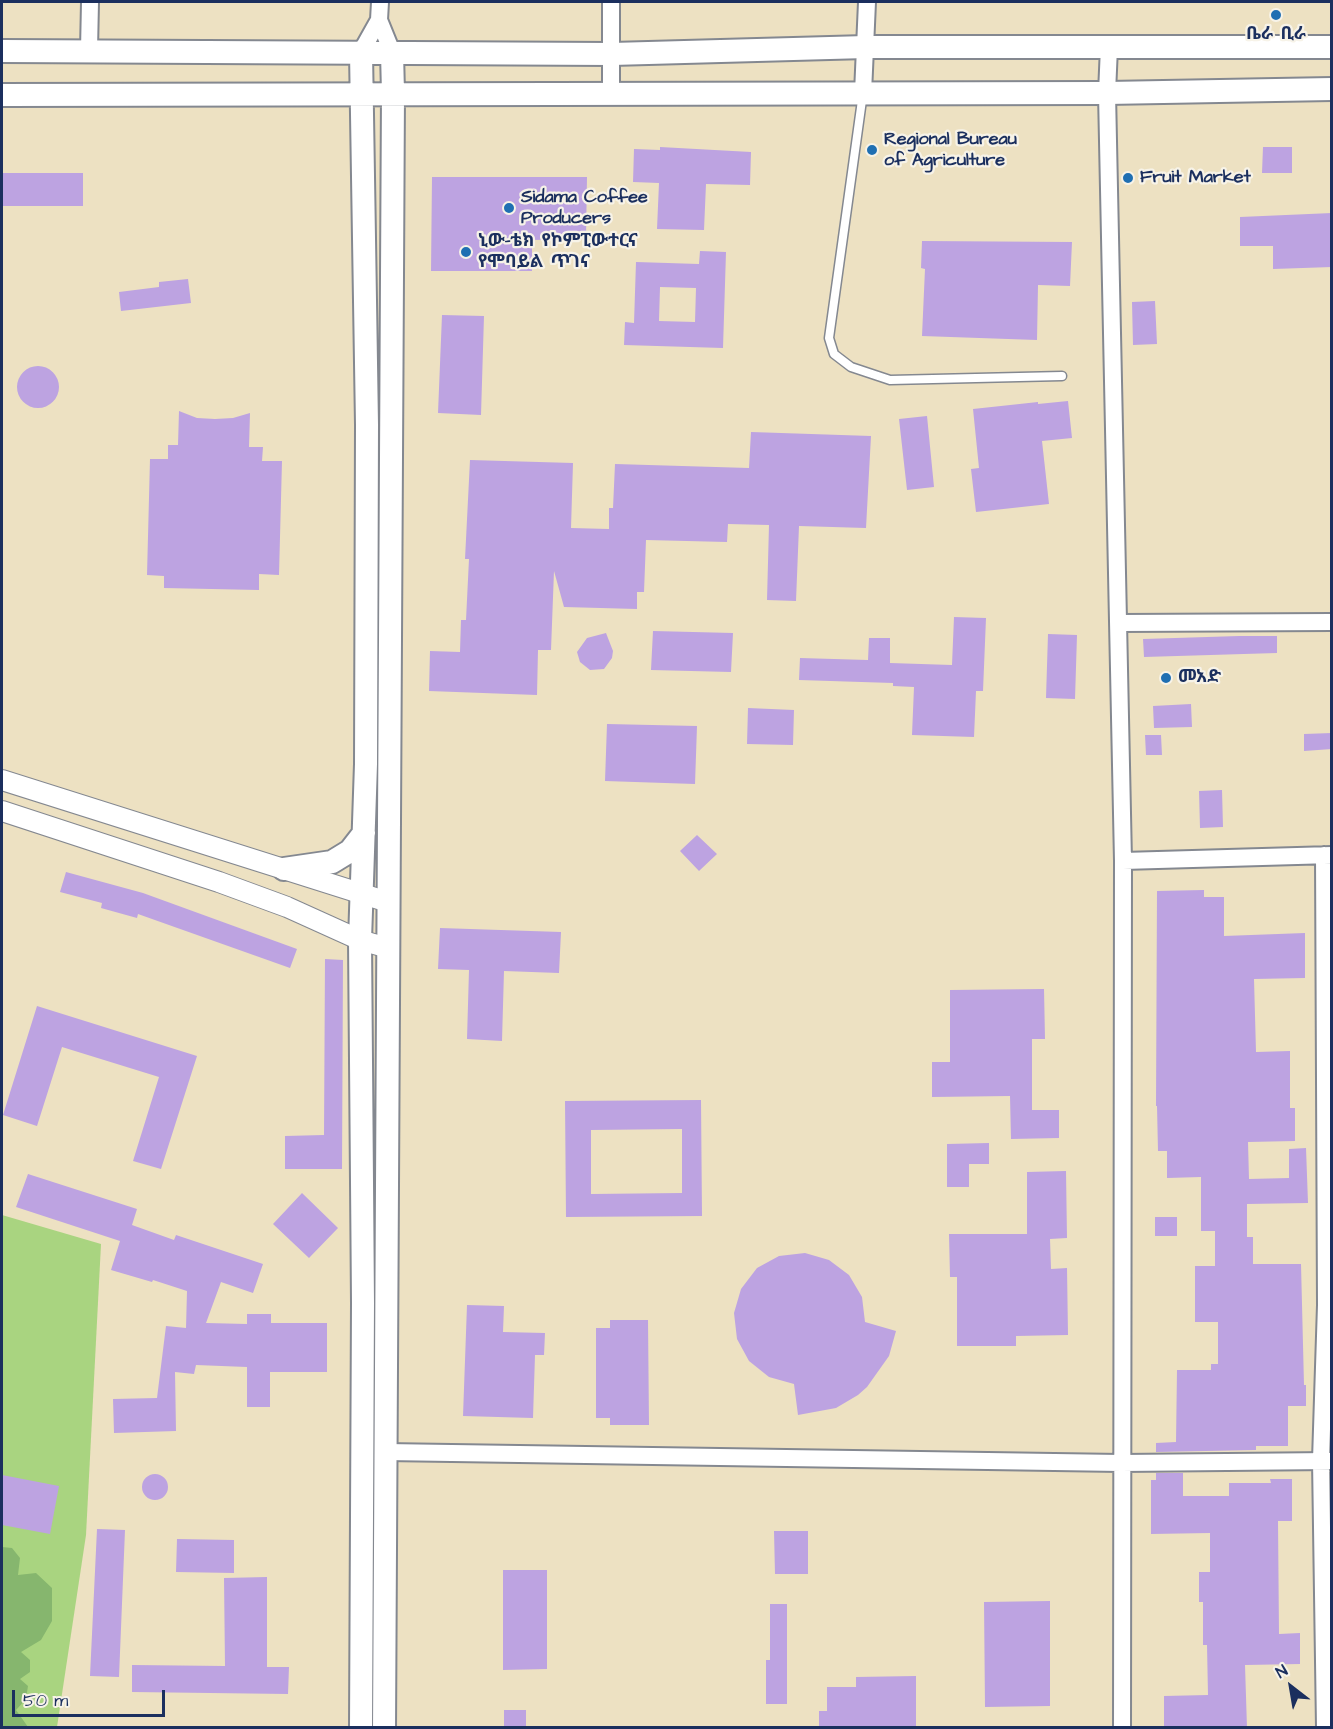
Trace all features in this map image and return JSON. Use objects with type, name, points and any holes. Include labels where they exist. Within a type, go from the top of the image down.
[{"type":"main road","points":[[2,51],[612,54],[866,47],[1332,47]]},
{"type":"main road","points":[[361,52],[367,425],[366,764],[360,940],[363,1304],[362,1728]]},
{"type":"main road","points":[[384,1728],[392,52]]},
{"type":"main road","points":[[2,95],[1107,93],[1332,89]]},
{"type":"main road","points":[[284,869],[332,862],[350,851],[364,833]]},
{"type":"street","points":[[89,50],[90,2]]},
{"type":"street","points":[[380,2],[380,21],[392,52]]},
{"type":"street","points":[[611,2],[611,93]]},
{"type":"street","points":[[863,93],[867,2]]},
{"type":"street","points":[[361,52],[380,21]]},
{"type":"street","points":[[1109,47],[1107,93],[1123,861],[1122,1728]]},
{"type":"street","points":[[1119,623],[1332,622]]},
{"type":"street","points":[[2,780],[388,902]]},
{"type":"street","points":[[2,811],[287,907],[360,940],[388,948]]},
{"type":"street","points":[[1123,861],[1328,855],[1329,1305],[1326,1460],[1328,1666],[1325,1728]]},
{"type":"street","points":[[385,1452],[1122,1463],[1326,1460]]},
{"type":"lane","points":[[863,93],[829,338],[834,354],[851,367],[890,380],[1062,376]]},
{"type":"green space","points":[[2,1215],[101,1244],[86,1535],[57,1727],[2,1727]]},
{"type":"green space","points":[[2,1547],[12,1548],[20,1558],[18,1575],[36,1573],[52,1588],[52,1621],[41,1640],[21,1652],[30,1660],[30,1672],[20,1679],[28,1686],[26,1699],[16,1710],[28,1727],[2,1727]]},
{"type":"building","points":[[660,147],[751,152],[750,185],[706,184],[704,230],[657,229],[659,183],[633,182],[634,149],[660,150]]},
{"type":"building","points":[[1263,147],[1292,147],[1292,173],[1262,173]]},
{"type":"building","points":[[2,173],[83,173],[83,206],[2,206]]},
{"type":"building","name":"Sidama Coffee Producers","points":[[432,177],[587,177],[586,239],[532,240],[532,271],[431,271]]},
{"type":"building","points":[[1332,213],[1332,267],[1273,269],[1273,246],[1240,246],[1240,217]]},
{"type":"building","points":[[922,241],[1072,242],[1070,286],[1038,285],[1037,340],[922,336],[925,269],[921,268]]},
{"type":"building","points":[[700,251],[726,252],[723,348],[624,345],[625,322],[634,323],[636,262],[699,264]],"holes":[[[660,287],[696,288],[695,322],[659,321]]]},
{"type":"building","points":[[188,279],[191,303],[121,311],[119,292],[159,287],[159,282]]},
{"type":"building","points":[[1155,301],[1157,344],[1133,345],[1132,302]]},
{"type":"building","points":[[442,315],[484,316],[481,415],[438,413]]},
{"type":"building","points":[[38,366],[46,367],[53,372],[58,379],[58,395],[53,402],[46,407],[38,408],[30,407],[23,402],[18,395],[17,387],[18,379],[23,372],[30,367]]},
{"type":"building","points":[[1068,401],[1072,438],[1042,441],[1049,504],[976,512],[971,469],[979,468],[973,409]]},
{"type":"building","points":[[179,411],[197,418],[215,419],[233,418],[250,413],[249,447],[263,447],[262,461],[282,461],[279,575],[259,574],[259,590],[164,588],[164,576],[147,575],[150,459],[168,459],[168,445],[178,445]]},
{"type":"building","points":[[927,416],[934,487],[907,490],[899,419]]},
{"type":"building","points":[[751,432],[871,436],[866,528],[799,526],[796,601],[767,600],[769,525],[728,524],[727,542],[646,540],[644,592],[637,592],[637,609],[564,607],[554,571],[551,650],[538,650],[537,695],[429,691],[430,651],[460,652],[461,620],[466,620],[469,559],[465,559],[470,460],[573,463],[571,528],[609,529],[609,508],[613,508],[615,464],[749,468]]},
{"type":"building","points":[[954,617],[986,618],[983,691],[976,691],[974,737],[912,735],[914,687],[893,686],[893,683],[799,680],[800,658],[868,660],[869,638],[890,638],[890,663],[952,665]]},
{"type":"building","points":[[653,631],[733,633],[731,672],[651,670]]},
{"type":"building","points":[[606,633],[613,651],[612,658],[604,669],[590,670],[580,662],[577,652],[587,638]]},
{"type":"building","points":[[1048,634],[1077,635],[1075,699],[1046,698]]},
{"type":"building","points":[[1277,636],[1277,653],[1144,657],[1143,639]]},
{"type":"building","points":[[1191,704],[1192,727],[1154,728],[1153,706]]},
{"type":"building","points":[[748,708],[794,710],[793,745],[747,744]]},
{"type":"building","points":[[607,724],[697,726],[695,784],[605,781]]},
{"type":"building","points":[[1332,733],[1332,749],[1304,751],[1304,734]]},
{"type":"building","points":[[1145,735],[1161,735],[1162,755],[1146,755]]},
{"type":"building","points":[[1222,790],[1223,827],[1200,828],[1199,791]]},
{"type":"building","points":[[697,835],[717,854],[699,871],[680,851]]},
{"type":"building","points":[[66,872],[143,893],[297,949],[290,968],[138,914],[137,918],[101,908],[102,903],[60,892]]},
{"type":"building","points":[[1204,890],[1204,897],[1224,897],[1224,936],[1305,933],[1305,978],[1254,979],[1256,1052],[1290,1051],[1290,1108],[1295,1108],[1295,1141],[1248,1142],[1249,1179],[1289,1178],[1289,1149],[1306,1148],[1308,1203],[1247,1204],[1247,1237],[1253,1237],[1253,1264],[1301,1264],[1306,1406],[1288,1406],[1288,1446],[1256,1446],[1256,1450],[1156,1452],[1156,1443],[1176,1442],[1177,1370],[1211,1370],[1211,1364],[1218,1364],[1218,1322],[1195,1322],[1195,1266],[1215,1266],[1215,1231],[1201,1231],[1201,1177],[1167,1178],[1167,1151],[1158,1151],[1156,1106],[1157,891]]},
{"type":"building","points":[[440,928],[561,932],[559,973],[504,971],[502,1041],[467,1039],[469,970],[438,969]]},
{"type":"building","points":[[325,959],[343,960],[342,1169],[285,1169],[285,1136],[324,1135]]},
{"type":"building","points":[[1044,989],[1045,1039],[1032,1039],[1032,1110],[1059,1110],[1059,1138],[1011,1139],[1010,1096],[932,1097],[932,1062],[950,1062],[950,990]]},
{"type":"building","points":[[37,1006],[197,1056],[161,1169],[133,1161],[159,1077],[62,1047],[37,1126],[3,1115]]},
{"type":"building","points":[[701,1100],[702,1216],[566,1217],[565,1101]],"holes":[[[682,1129],[682,1193],[591,1194],[591,1130]]]},
{"type":"building","points":[[989,1143],[989,1164],[969,1164],[969,1187],[947,1187],[947,1144]]},
{"type":"building","points":[[1066,1171],[1067,1238],[1050,1239],[1051,1269],[1067,1268],[1068,1335],[1016,1336],[1016,1346],[957,1346],[957,1277],[950,1277],[949,1234],[1027,1234],[1027,1172]]},
{"type":"building","points":[[28,1174],[137,1209],[132,1225],[174,1240],[176,1235],[263,1264],[253,1293],[221,1282],[206,1323],[247,1324],[247,1314],[271,1314],[271,1323],[327,1323],[327,1372],[270,1372],[270,1407],[247,1407],[247,1367],[196,1365],[194,1374],[175,1372],[176,1431],[114,1433],[113,1399],[157,1398],[166,1326],[186,1328],[187,1291],[111,1270],[120,1241],[16,1207]]},
{"type":"building","points":[[302,1193],[338,1228],[309,1258],[273,1224]]},
{"type":"building","points":[[1155,1217],[1177,1217],[1177,1236],[1155,1236]]},
{"type":"building","points":[[805,1253],[829,1260],[849,1275],[862,1297],[865,1322],[896,1331],[889,1356],[867,1387],[858,1395],[836,1408],[798,1415],[794,1384],[769,1377],[749,1361],[737,1339],[734,1313],[741,1289],[757,1268],[779,1256]]},
{"type":"building","points":[[467,1305],[504,1306],[503,1332],[545,1333],[544,1355],[535,1355],[533,1418],[463,1416]]},
{"type":"building","points":[[610,1320],[648,1320],[649,1425],[610,1425],[610,1418],[596,1418],[596,1328],[610,1328]]},
{"type":"building","points":[[1156,1473],[1183,1473],[1183,1496],[1229,1496],[1229,1483],[1271,1483],[1270,1479],[1292,1479],[1292,1521],[1278,1521],[1279,1634],[1300,1633],[1300,1664],[1245,1665],[1247,1728],[1164,1728],[1164,1696],[1208,1695],[1207,1645],[1203,1645],[1203,1602],[1199,1602],[1199,1572],[1210,1572],[1210,1533],[1151,1534],[1151,1480],[1156,1480]]},
{"type":"building","points":[[155,1474],[164,1478],[168,1487],[164,1496],[155,1500],[146,1496],[142,1487],[146,1478]]},
{"type":"building","points":[[2,1475],[59,1486],[50,1534],[2,1525]]},
{"type":"building","points":[[97,1529],[125,1530],[119,1677],[90,1676]]},
{"type":"building","points":[[774,1531],[808,1531],[808,1574],[775,1574]]},
{"type":"building","points":[[177,1539],[234,1540],[234,1573],[176,1572]]},
{"type":"building","points":[[503,1570],[547,1570],[547,1669],[503,1670]]},
{"type":"building","points":[[267,1577],[267,1667],[289,1667],[288,1694],[132,1692],[132,1665],[225,1666],[224,1578]]},
{"type":"building","points":[[1050,1601],[1050,1706],[985,1707],[984,1602]]},
{"type":"building","points":[[770,1604],[787,1604],[787,1704],[766,1704],[766,1660],[770,1660]]},
{"type":"building","points":[[916,1676],[916,1728],[819,1728],[819,1711],[827,1711],[827,1687],[856,1687],[856,1677]]},
{"type":"building","points":[[504,1710],[526,1710],[526,1728],[504,1728]]},
{"type":"place","name":"ቤራ ቢራ","points":[[1276,15]]},
{"type":"place","name":"Regional Bureau of Agriculture","points":[[872,150]]},
{"type":"place","name":"Fruit Market","points":[[1128,178]]},
{"type":"place","name":"Sidama Coffee Producers","points":[[509,208]]},
{"type":"place","name":"ኒው-ቴክ የኮምፒውተርና የሞባይል ጥገና","points":[[466,252]]},
{"type":"place","name":"መአድ","points":[[1166,678]]}]
